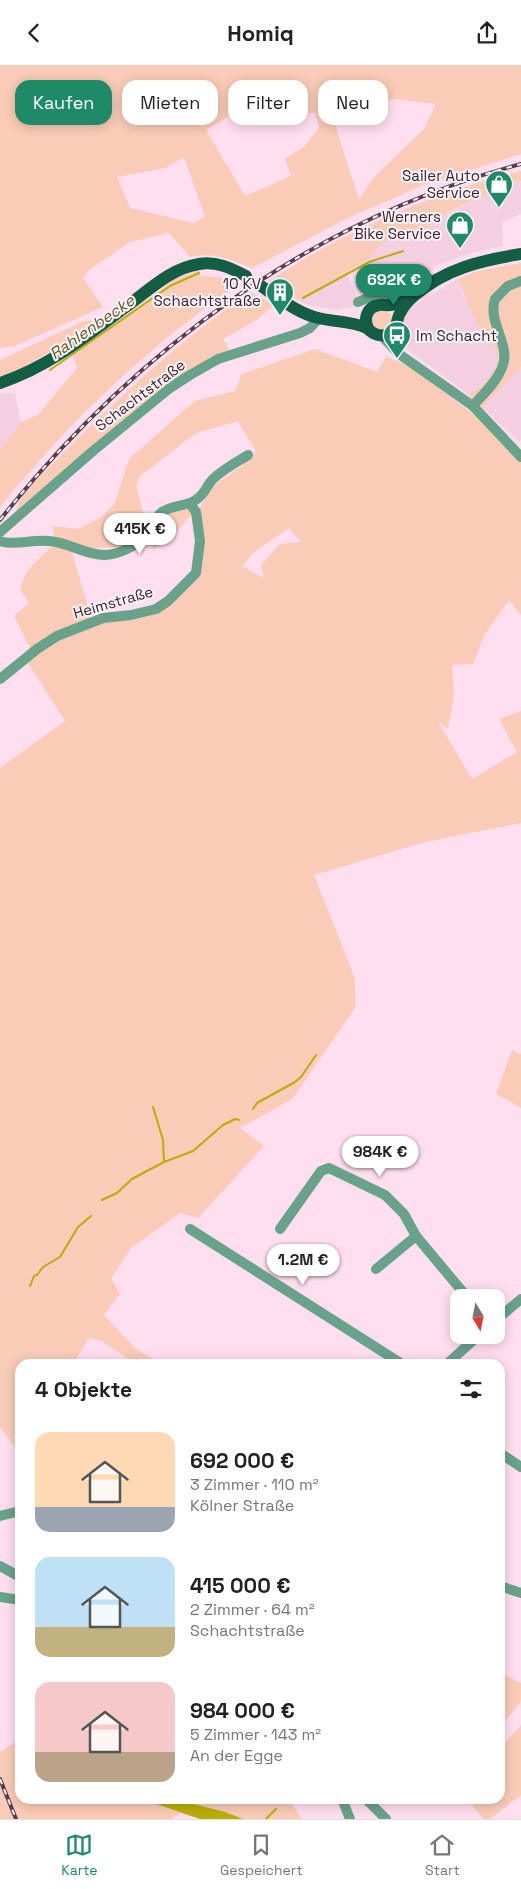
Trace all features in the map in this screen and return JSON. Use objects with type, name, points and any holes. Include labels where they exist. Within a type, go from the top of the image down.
[{"type":"main road","points":[[367,313],[365,319],[368,328],[374,334],[387,334],[396,326],[397,319],[403,308],[414,296],[450,272],[466,266],[521,254]]},
{"type":"main road","points":[[0,383],[36,368],[58,356],[180,270],[210,263],[228,267],[246,276]]},
{"type":"main road","points":[[261,286],[298,310],[319,318],[343,321],[368,328]]},
{"type":"main road","points":[[388,306],[414,296]]},
{"type":"main road","points":[[343,321],[367,313],[374,306],[382,304],[388,306],[395,313],[397,319]]},
{"type":"street","points":[[358,302],[377,294],[384,296],[423,279],[430,279],[432,283]]},
{"type":"street","points":[[473,406],[494,381],[504,361],[503,347],[493,315],[494,299],[508,286],[521,281]]},
{"type":"street","name":"Schachtstraße","points":[[0,532],[92,451],[170,388],[218,359],[300,333],[310,328],[319,318]]},
{"type":"street","points":[[387,334],[408,360],[473,406],[521,457]]},
{"type":"street","points":[[0,541],[8,543],[51,541],[93,553],[104,555],[116,554],[138,542],[147,534],[156,518],[164,511],[183,503],[190,504],[204,493],[214,478],[248,455]]},
{"type":"street","name":"Heimstraße","points":[[0,679],[36,649],[57,636],[103,618],[131,615],[156,609],[168,601],[196,573],[200,541],[196,512],[190,504]]},
{"type":"street","points":[[280,1229],[321,1171],[329,1168],[385,1195],[404,1214],[416,1236],[460,1289]]},
{"type":"street","points":[[190,1229],[394,1359]]},
{"type":"street","points":[[376,1269],[416,1236]]},
{"type":"street","points":[[505,1312],[521,1299]]},
{"type":"street","points":[[453,1359],[470,1344]]},
{"type":"street","points":[[505,1456],[521,1467]]},
{"type":"street","points":[[0,1516],[15,1512]]},
{"type":"street","points":[[0,1565],[15,1574]]},
{"type":"street","points":[[505,1588],[521,1593]]},
{"type":"street","points":[[0,1597],[15,1599]]},
{"type":"street","points":[[344,1804],[350,1819]]},
{"type":"street","points":[[371,1804],[386,1819]]},
{"type":"shaded area","points":[[0,65],[521,65],[521,154],[426,184],[348,218],[252,268],[229,259],[214,256],[198,255],[190,257],[169,233],[130,242],[89,270],[83,278],[103,307],[14,346],[0,348]],"holes":[[[122,80],[218,80],[218,123],[228,117],[228,80],[308,80],[308,114],[315,113],[318,124],[318,80],[388,80],[388,100],[397,99],[436,104],[424,129],[373,178],[359,200],[335,125],[318,125],[319,127],[305,146],[285,159],[291,176],[245,196],[206,130],[214,125],[122,125]],[[184,157],[205,217],[193,223],[130,208],[117,177],[165,168]]]},
{"type":"shaded area","points":[[521,171],[521,181],[498,189],[430,220],[432,237],[420,240],[413,228],[383,242],[368,260],[298,300],[269,281],[328,246],[390,215],[455,190]]},
{"type":"shaded area","points":[[521,181],[521,214],[502,222],[503,246],[475,252],[438,265],[426,275],[384,298],[368,260],[383,242],[487,194]]},
{"type":"shaded area","points":[[521,263],[521,366],[483,408],[468,394],[482,385],[498,360],[491,337],[482,334],[457,279],[478,271]]},
{"type":"shaded area","points":[[199,270],[201,276],[225,278],[239,284],[174,332],[111,387],[53,446],[0,507],[0,450],[21,422],[38,415],[77,368],[73,354],[177,278]]},
{"type":"shaded area","points":[[346,271],[360,304],[333,310],[307,305],[298,300]]},
{"type":"shaded area","points":[[457,279],[464,297],[491,337],[498,360],[492,373],[475,392],[468,394],[408,350],[401,336],[406,313],[415,305]]},
{"type":"shaded area","points":[[251,292],[274,305],[258,319],[223,339],[229,350],[208,358],[208,361],[168,386],[15,512],[18,504],[36,481],[153,368]]},
{"type":"shaded area","points":[[382,310],[389,313],[392,320],[389,327],[382,330],[375,327],[372,320],[375,313]]},
{"type":"shaded area","points":[[84,321],[93,321],[93,326],[17,371],[0,376],[0,360]]},
{"type":"shaded area","points":[[315,349],[377,372],[386,357],[408,365],[472,413],[521,461],[521,615],[509,600],[485,634],[473,664],[452,665],[454,695],[448,729],[438,722],[472,779],[517,752],[499,719],[521,711],[521,823],[425,842],[314,875],[355,979],[355,1008],[292,1099],[240,1128],[264,1146],[198,1218],[180,1213],[132,1247],[111,1278],[120,1294],[104,1315],[134,1347],[152,1359],[128,1359],[102,1341],[89,1338],[76,1359],[15,1359],[15,1447],[0,1427],[0,768],[65,721],[28,663],[34,656],[14,616],[29,603],[20,589],[27,571],[54,544],[71,549],[93,624],[157,611],[199,573],[199,509],[213,486],[242,466],[256,451],[238,421],[196,433],[140,476],[136,485],[146,523],[125,547],[90,548],[55,539],[52,526],[78,529],[101,517],[114,505],[129,459],[195,401],[235,391],[242,374]],"holes":[[[289,528],[301,542],[280,544],[261,565],[264,578],[242,566],[255,551]]]},
{"type":"shaded area","points":[[521,366],[521,440],[519,442],[483,408]]},
{"type":"shaded area","points":[[15,393],[21,422],[0,450],[0,394]]},
{"type":"shaded area","points":[[182,507],[191,510],[193,513],[176,532],[154,549],[146,538],[160,518]]},
{"type":"shaded area","points":[[512,1050],[521,1054],[521,1108],[496,1094]]},
{"type":"shaded area","points":[[505,1675],[521,1683],[521,1701],[505,1721]]},
{"type":"shaded area","points":[[521,1725],[521,1795],[490,1819],[483,1819],[472,1804],[505,1804],[505,1743]]},
{"type":"shaded area","points":[[15,1742],[15,1804],[292,1804],[302,1819],[200,1819],[181,1813],[171,1819],[0,1819],[0,1752]]},
{"type":"shaded area","points":[[156,1804],[194,1804],[243,1819],[200,1819]]},
{"type":"waterway","name":"Rahlenbecke","points":[[303,298],[369,262],[403,251]]},
{"type":"waterway","name":"Rahlenbecke","points":[[50,370],[170,286],[199,273]]},
{"type":"waterway","points":[[253,1109],[257,1103],[301,1077],[316,1055]]},
{"type":"waterway","points":[[153,1107],[163,1140],[164,1162]]},
{"type":"waterway","points":[[102,1200],[117,1193],[132,1179],[164,1162],[193,1151],[223,1125],[235,1119],[239,1120]]},
{"type":"waterway","points":[[30,1286],[34,1276],[43,1267],[60,1257],[78,1227],[91,1216]]},
{"type":"waterway","points":[[266,1819],[276,1809]]},
{"type":"railway","points":[[0,520],[52,459],[108,401],[168,348],[232,300],[299,257],[370,219],[444,188],[521,164]]},
{"type":"railway","points":[[0,1779],[16,1819]]},
{"type":"place","name":"Sailer Auto Service","points":[[499,208]]},
{"type":"place","name":"Werners Bike Service","points":[[460,249]]},
{"type":"place","name":"10 KV Schachtstraße","points":[[280,316]]},
{"type":"place","name":"Im Schacht","points":[[397,359]]}]
